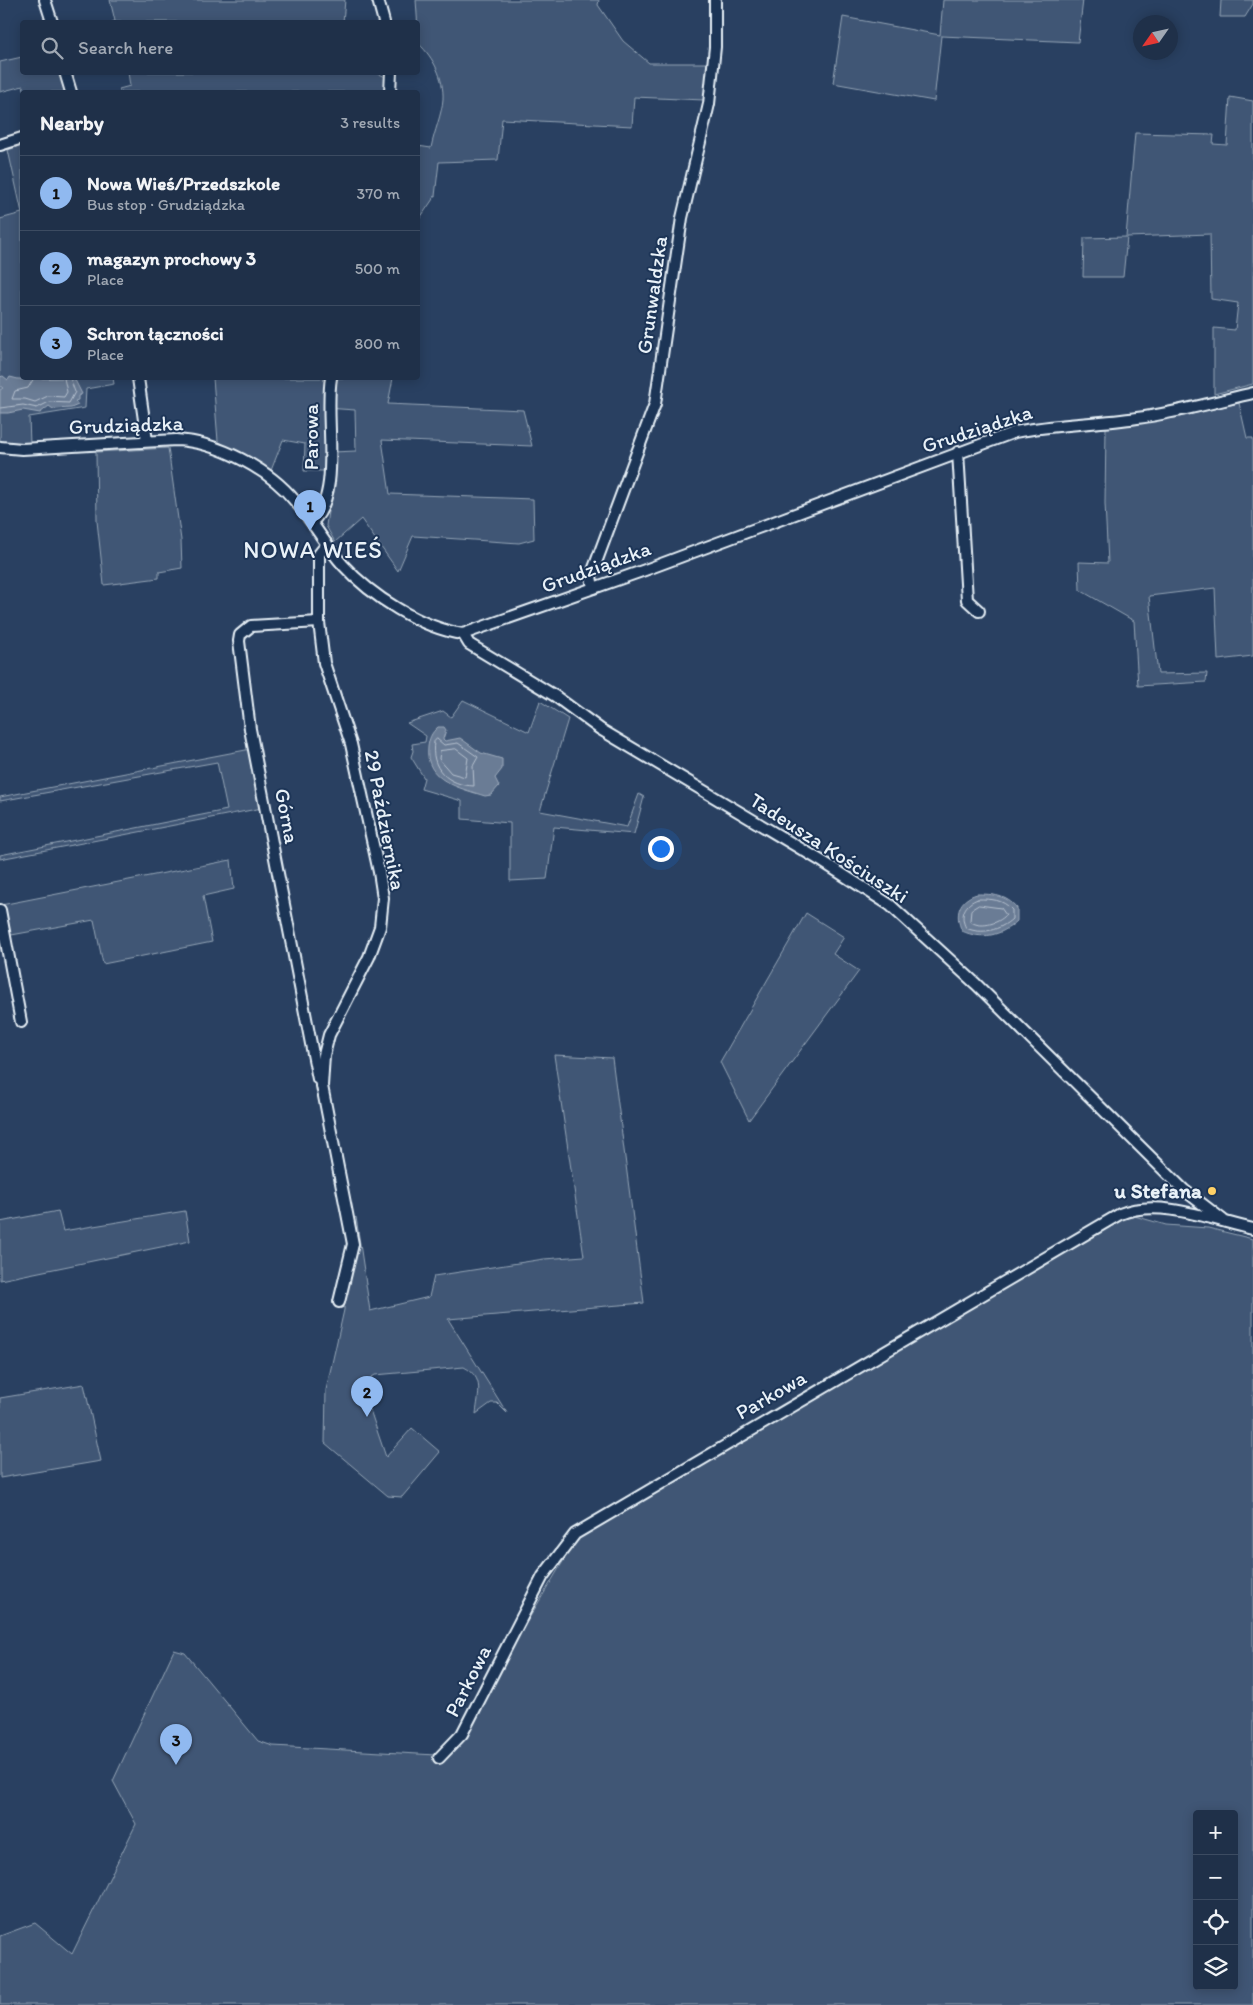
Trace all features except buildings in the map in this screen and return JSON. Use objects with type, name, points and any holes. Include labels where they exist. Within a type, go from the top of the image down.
[{"type":"street","points":[[45,0],[51,20]]},
{"type":"street","points":[[378,0],[383,20]]},
{"type":"street","name":"Grunwaldzka","points":[[593,588],[591,576],[655,404],[682,218],[709,104],[715,47],[715,0]]},
{"type":"street","points":[[66,75],[70,90]]},
{"type":"street","points":[[390,75],[390,90]]},
{"type":"street","points":[[0,145],[20,139]]},
{"type":"street","points":[[138,380],[146,441]]},
{"type":"street","name":"Parowa","points":[[312,522],[324,506],[330,479],[328,413],[331,380]]},
{"type":"street","name":"Grudziądzka","points":[[0,447],[22,449],[146,441],[193,441],[226,451],[267,476],[294,499],[327,544],[361,583],[391,605],[448,632],[463,634],[593,588],[1000,437],[1039,427],[1137,418],[1173,412],[1253,392]]},
{"type":"street","points":[[958,452],[967,600],[979,611]]},
{"type":"street","name":"29 Października","points":[[327,544],[319,554],[319,622],[324,663],[351,744],[383,898],[380,927],[369,957],[329,1034],[324,1055],[322,1081],[353,1244],[339,1302]]},
{"type":"street","name":"Górna","points":[[319,622],[251,626],[240,635],[239,641],[250,730],[318,1079],[322,1081]]},
{"type":"street","name":"Tadeusza Kościuszki","points":[[463,634],[469,644],[555,696],[600,729],[823,862],[890,905],[976,984],[1184,1190],[1227,1223]]},
{"type":"street","points":[[0,910],[21,1022]]},
{"type":"street","name":"Parkowa","points":[[439,1758],[462,1734],[543,1576],[575,1534],[1120,1214],[1133,1209],[1151,1207],[1253,1229]]},
{"type":"shaded area","points":[[110,0],[345,0],[343,20],[115,20]]},
{"type":"shaded area","points":[[416,0],[599,0],[598,5],[623,41],[649,63],[709,63],[704,100],[634,97],[632,126],[502,119],[498,160],[439,162],[435,196],[420,218],[420,146],[431,148],[441,111],[443,91],[437,68],[420,45],[420,20],[417,20]]},
{"type":"shaded area","points":[[943,0],[1083,0],[1078,42],[941,36],[934,101],[833,83],[843,17],[940,35]]},
{"type":"shaded area","points":[[1221,0],[1253,0],[1253,4],[1245,17],[1220,17]]},
{"type":"shaded area","points":[[20,57],[20,75],[62,75],[66,90],[24,90],[23,86],[0,92],[0,62]]},
{"type":"shaded area","points":[[128,75],[381,75],[386,77],[385,90],[119,89],[130,86]]},
{"type":"shaded area","points":[[1230,97],[1253,101],[1253,384],[1214,394],[1214,328],[1235,330],[1238,303],[1211,299],[1210,234],[1127,237],[1123,277],[1083,277],[1084,238],[1126,237],[1135,133],[1214,135],[1213,144],[1227,145]]},
{"type":"shaded area","points":[[20,146],[20,204],[8,150]]},
{"type":"shaded area","points":[[20,214],[20,380],[113,380],[114,384],[86,389],[85,408],[29,417],[30,444],[0,441],[0,219]]},
{"type":"shaded area","points":[[213,380],[393,380],[388,404],[523,410],[532,446],[382,440],[390,494],[533,499],[534,539],[519,543],[413,536],[398,571],[361,519],[335,542],[326,526],[332,482],[333,452],[356,451],[355,410],[326,408],[324,471],[304,471],[305,444],[283,440],[270,473],[218,441]]},
{"type":"shaded area","points":[[1239,403],[1247,438],[1253,438],[1253,656],[1218,660],[1215,588],[1149,596],[1158,674],[1207,673],[1206,682],[1138,686],[1134,621],[1080,590],[1079,562],[1108,563],[1105,503],[1106,427],[1175,418]]},
{"type":"shaded area","points":[[168,448],[181,540],[182,568],[159,572],[159,578],[104,585],[97,521],[96,452]]},
{"type":"shaded area","points":[[463,700],[529,732],[540,701],[568,719],[540,811],[627,827],[639,794],[644,797],[634,834],[554,827],[547,879],[510,881],[510,823],[462,819],[462,801],[421,789],[424,778],[411,757],[413,751],[412,744],[425,742],[426,736],[407,723],[443,711],[451,717]]},
{"type":"shaded area","points":[[251,749],[262,808],[0,859],[0,855],[227,810],[217,762],[0,801],[0,797]]},
{"type":"shaded area","points":[[231,860],[234,889],[203,896],[212,942],[103,964],[94,920],[6,936],[1,905]]},
{"type":"shaded area","points":[[806,913],[844,937],[833,954],[859,971],[749,1120],[720,1062]]},
{"type":"shaded area","points":[[554,1055],[612,1058],[644,1303],[448,1319],[507,1413],[497,1403],[491,1403],[476,1414],[479,1393],[478,1381],[471,1371],[464,1367],[375,1375],[366,1381],[367,1401],[386,1457],[412,1428],[440,1452],[402,1497],[388,1496],[325,1443],[326,1390],[344,1310],[347,1226],[356,1217],[370,1311],[429,1297],[434,1276],[544,1259],[584,1256]]},
{"type":"shaded area","points":[[58,1211],[63,1231],[185,1211],[190,1241],[0,1280],[0,1222]]},
{"type":"shaded area","points":[[1131,1215],[1166,1225],[1208,1228],[1253,1239],[1253,2005],[0,2005],[0,1936],[35,1923],[72,1954],[136,1824],[113,1781],[174,1650],[185,1653],[258,1741],[273,1746],[436,1755],[442,1764],[577,1538],[1116,1219]]},
{"type":"shaded area","points":[[84,1384],[101,1461],[0,1478],[0,1398]]},
{"type":"water","points":[[3,376],[8,380],[10,377],[20,380],[75,380],[82,394],[75,401],[78,405],[71,408],[53,409],[49,406],[40,413],[23,410],[0,413],[0,390],[3,388],[0,386],[0,377]]},
{"type":"water","points":[[438,727],[444,727],[446,730],[443,739],[445,741],[460,738],[481,753],[502,759],[502,769],[495,778],[499,786],[491,795],[485,796],[455,786],[438,775],[432,768],[428,759],[428,744],[432,734]]},
{"type":"water","points":[[977,894],[994,895],[1008,900],[1017,908],[1017,921],[1004,930],[991,935],[969,934],[962,931],[958,913],[962,903]]},
{"type":"place","name":"Nowa Wieś/Przedszkole","points":[[310,531]]},
{"type":"place","name":"u Stefana","points":[[1212,1191]]},
{"type":"place","name":"magazyn prochowy 3","points":[[367,1417]]},
{"type":"place","name":"Schron łączności","points":[[176,1765]]},
{"type":"district","name":"NOWA WIEŚ","points":[[313,550]]}]
